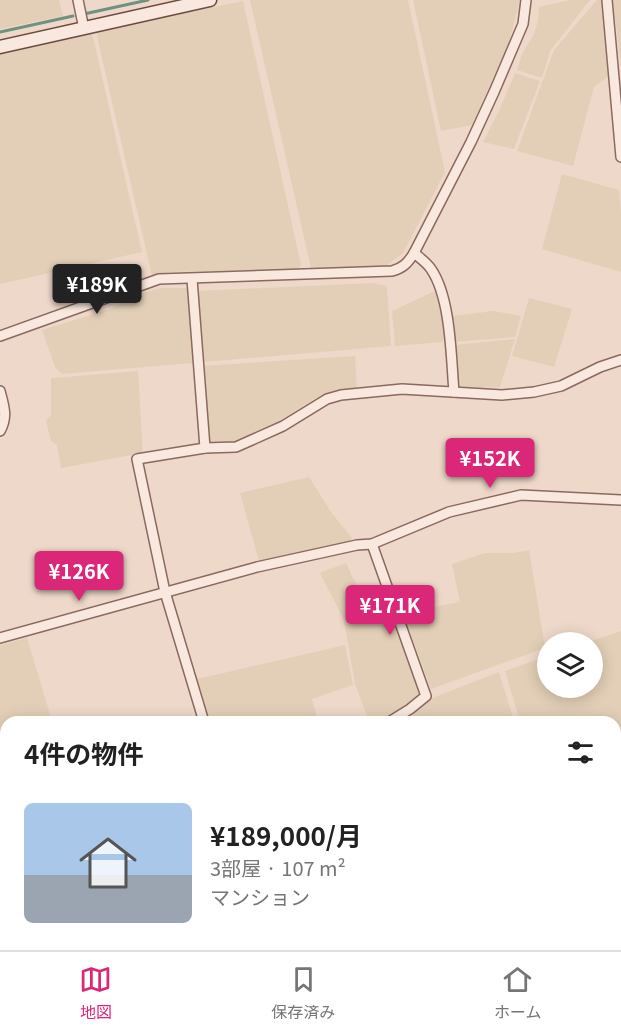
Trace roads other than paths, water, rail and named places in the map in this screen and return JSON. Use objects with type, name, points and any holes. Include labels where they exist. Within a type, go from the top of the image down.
[{"type":"street","points":[[78,0],[84,29]]},
{"type":"street","points":[[0,47],[210,0]]},
{"type":"street","points":[[0,336],[150,281],[401,269],[414,253],[471,142],[522,24],[526,0]]},
{"type":"street","points":[[607,0],[621,157]]},
{"type":"street","points":[[414,253],[430,268],[439,284],[445,304],[454,392]]},
{"type":"street","points":[[192,279],[205,448]]},
{"type":"street","points":[[202,716],[165,592],[137,459],[205,448],[236,447],[283,426],[327,399],[341,395],[402,389],[502,395],[534,392],[561,386],[600,367],[621,360]]},
{"type":"street","points":[[0,391],[5,408],[5,421],[0,431]]},
{"type":"street","points":[[0,638],[256,567],[357,545],[372,544],[441,515],[522,495],[621,500]]},
{"type":"street","points":[[372,544],[426,696],[399,716]]},
{"type":"waterway","points":[[84,14],[148,0]]},
{"type":"waterway","points":[[0,32],[73,16]]}]
